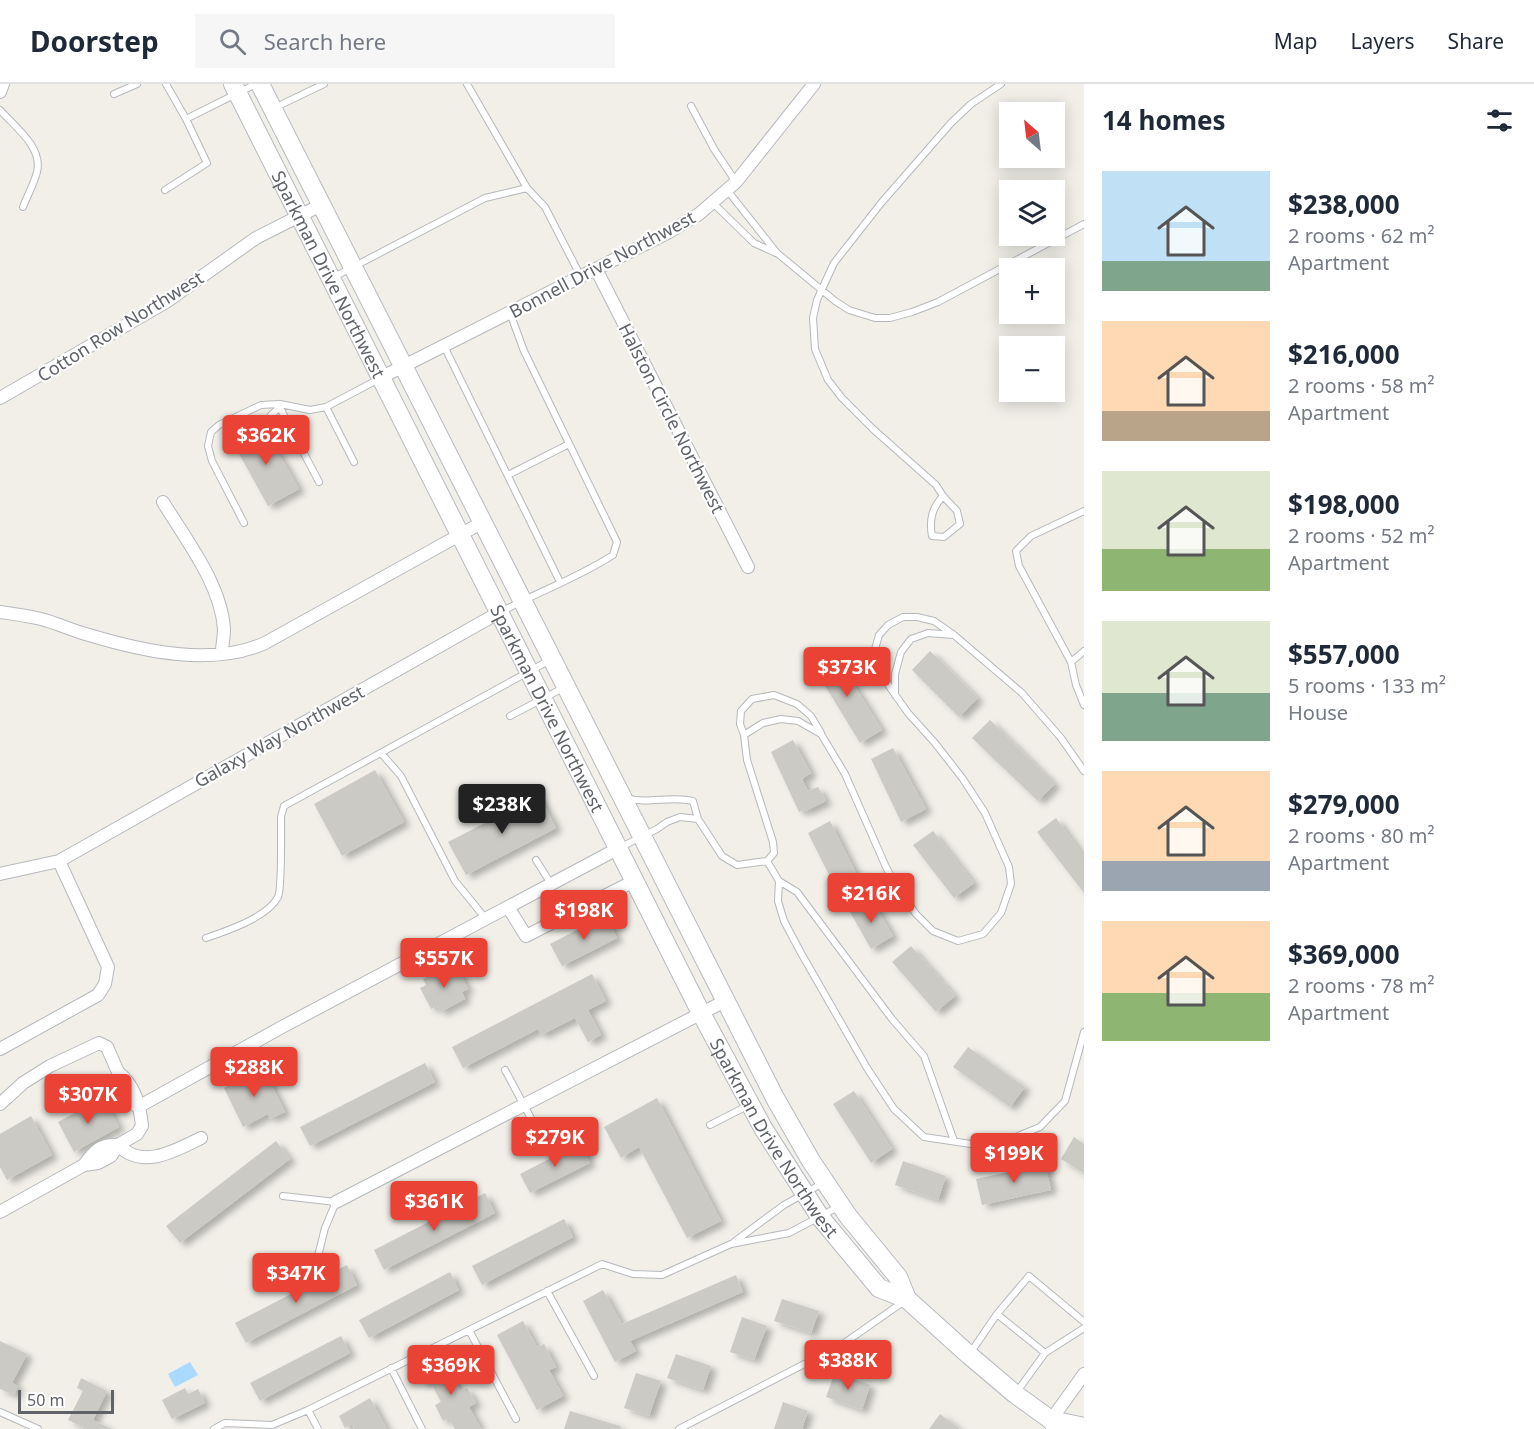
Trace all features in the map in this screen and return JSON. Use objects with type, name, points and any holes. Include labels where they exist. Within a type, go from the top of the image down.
[{"type":"main road","name":"Sparkman Drive Northwest","points":[[258,84],[273,109],[775,1098],[825,1182],[898,1277],[907,1299]]},
{"type":"main road","name":"Sparkman Drive Northwest","points":[[236,88],[701,1013],[763,1128],[820,1217],[879,1288],[907,1299],[1051,1426],[1084,1427]]},
{"type":"street","points":[[0,92],[3,84]]},
{"type":"street","name":"Bonnell Drive Northwest","points":[[382,377],[669,232],[713,203],[732,186],[814,84]]},
{"type":"street","name":"Cotton Row Northwest","points":[[0,398],[166,302],[238,249],[321,205]]},
{"type":"street","name":"Halston Circle Northwest","points":[[596,269],[748,567]]},
{"type":"street","points":[[163,502],[213,586],[224,630],[222,653]]},
{"type":"street","points":[[0,612],[41,619],[144,650],[204,654],[252,649],[483,522]]},
{"type":"street","name":"Galaxy Way Northwest","points":[[0,873],[59,861],[500,612]]},
{"type":"street","points":[[138,1107],[619,848]]},
{"type":"street","points":[[0,1049],[98,995],[105,984],[108,967],[59,861]]},
{"type":"street","points":[[508,908],[526,936],[636,880]]},
{"type":"street","points":[[336,1202],[725,1001]]},
{"type":"street","points":[[0,1104],[23,1083],[99,1043],[106,1047],[118,1072],[119,1085],[123,1093],[138,1107],[142,1126],[137,1134],[118,1145],[111,1156],[98,1163],[84,1165],[0,1212]]},
{"type":"street","points":[[118,1145],[126,1154],[138,1157],[164,1156],[201,1138]]},
{"type":"street","points":[[1051,1426],[1084,1374]]},
{"type":"lane","points":[[114,94],[137,84]]},
{"type":"lane","points":[[165,190],[207,163],[166,84]]},
{"type":"lane","points":[[186,119],[236,88],[258,84]]},
{"type":"lane","points":[[273,109],[324,84]]},
{"type":"lane","points":[[467,84],[527,188],[545,207],[580,277]]},
{"type":"lane","points":[[943,496],[935,505],[930,522],[932,536],[944,537],[960,524],[957,511],[936,485],[873,429],[842,398],[828,380],[815,349],[812,332],[813,318],[821,290],[834,263],[897,184],[951,123],[971,104],[1000,84]]},
{"type":"lane","points":[[691,106],[732,186],[777,253],[849,310],[875,318],[890,318],[938,302],[1084,224]]},
{"type":"lane","points":[[0,110],[34,147],[38,159],[37,172],[23,207]]},
{"type":"lane","points":[[332,278],[485,198],[527,188]]},
{"type":"lane","points":[[713,203],[754,243],[777,253]]},
{"type":"lane","points":[[500,612],[592,568],[613,555],[617,542],[524,351],[510,313]]},
{"type":"lane","points":[[444,346],[560,582]]},
{"type":"lane","points":[[244,523],[212,461],[208,446],[211,432],[245,411],[261,405],[310,410],[326,407],[382,377]]},
{"type":"lane","points":[[268,426],[271,415],[279,406]]},
{"type":"lane","points":[[279,406],[320,482]]},
{"type":"lane","points":[[326,407],[354,462]]},
{"type":"lane","points":[[276,440],[282,443],[298,442]]},
{"type":"lane","points":[[508,475],[569,444]]},
{"type":"lane","points":[[1084,511],[1031,536],[1016,551],[1019,566],[1071,662],[1076,685],[1084,705]]},
{"type":"lane","points":[[622,797],[639,802],[680,798],[693,801],[698,819],[722,856],[737,865],[767,861],[774,853],[773,842],[747,760],[744,735],[740,724],[741,711],[752,699],[774,695],[796,704],[811,716],[845,774],[890,875],[916,914],[933,931],[958,941],[983,934],[1001,913],[1011,884],[1010,867],[985,813],[969,787],[896,695],[880,669],[875,649],[879,635],[888,625],[903,617],[934,621],[1022,693],[1084,771]]},
{"type":"lane","points":[[896,695],[895,674],[901,652],[910,639],[928,633],[954,636]]},
{"type":"lane","points":[[1071,662],[1084,651]]},
{"type":"lane","points":[[206,938],[236,928],[270,907],[279,895],[281,817],[284,806],[552,659]]},
{"type":"lane","points":[[510,716],[566,686]]},
{"type":"lane","points":[[744,735],[763,723],[781,719],[798,721],[821,734]]},
{"type":"lane","points":[[381,753],[401,776],[455,881],[486,919]]},
{"type":"lane","points":[[619,848],[680,817],[698,819]]},
{"type":"lane","points":[[536,860],[552,884]]},
{"type":"lane","points":[[767,861],[779,881],[797,892],[892,1019],[924,1056],[954,1141]]},
{"type":"lane","points":[[779,881],[778,901],[784,921],[867,1068],[894,1109],[924,1137],[991,1147],[1040,1127],[1065,1101],[1084,1032]]},
{"type":"lane","points":[[505,1070],[540,1135]]},
{"type":"lane","points":[[710,1125],[750,1104]]},
{"type":"lane","points":[[214,1429],[225,1423],[246,1426],[272,1425],[308,1410],[602,1264],[633,1274],[662,1275],[731,1244],[784,1206],[825,1182]]},
{"type":"lane","points":[[283,1196],[336,1202],[325,1228],[318,1256]]},
{"type":"lane","points":[[731,1244],[789,1233],[841,1205]]},
{"type":"lane","points":[[969,1355],[997,1314],[1029,1276],[1084,1322]]},
{"type":"lane","points":[[547,1291],[594,1376]]},
{"type":"lane","points":[[679,1429],[843,1344],[907,1299]]},
{"type":"lane","points":[[997,1314],[1045,1353]]},
{"type":"lane","points":[[1015,1394],[1045,1353],[1084,1328]]},
{"type":"lane","points":[[469,1330],[516,1419]]},
{"type":"lane","points":[[391,1368],[422,1429]]},
{"type":"lane","points":[[308,1410],[318,1429]]},
{"type":"lane","points":[[0,1412],[38,1429]]},
{"type":"water","points":[[190,1362],[198,1375],[175,1387],[168,1374]]},
{"type":"building","points":[[263,426],[299,489],[268,506],[233,443]]},
{"type":"building","points":[[930,651],[978,698],[959,717],[912,670]]},
{"type":"building","points":[[834,653],[882,730],[860,743],[813,666]]},
{"type":"building","points":[[990,720],[1055,784],[1038,801],[972,738]]},
{"type":"building","points":[[793,740],[811,773],[802,779],[808,791],[818,787],[826,801],[799,812],[771,752]]},
{"type":"building","points":[[893,748],[926,809],[901,822],[871,759]]},
{"type":"building","points":[[375,770],[404,822],[342,856],[314,804]]},
{"type":"building","points":[[539,795],[556,828],[466,875],[448,842]]},
{"type":"building","points":[[1056,818],[1084,856],[1084,893],[1037,832]]},
{"type":"building","points":[[830,821],[860,881],[838,893],[808,833]]},
{"type":"building","points":[[933,831],[974,883],[954,898],[913,845]]},
{"type":"building","points":[[872,900],[893,936],[871,949],[850,912]]},
{"type":"building","points":[[606,915],[617,938],[562,966],[550,944]]},
{"type":"building","points":[[911,946],[955,996],[936,1012],[892,962]]},
{"type":"building","points":[[449,966],[452,972],[458,969],[468,989],[462,992],[465,999],[440,1012],[437,1006],[431,1009],[420,988],[426,985],[423,979]]},
{"type":"building","points":[[592,974],[606,1001],[588,1010],[601,1035],[588,1042],[575,1018],[541,1035],[538,1029],[463,1068],[452,1047]]},
{"type":"building","points":[[968,1047],[1025,1087],[1010,1107],[953,1067]]},
{"type":"building","points":[[425,1063],[435,1082],[310,1146],[300,1127]]},
{"type":"building","points":[[263,1068],[285,1112],[270,1119],[268,1114],[243,1127],[224,1088]]},
{"type":"building","points":[[854,1091],[892,1149],[871,1163],[833,1104]]},
{"type":"building","points":[[103,1098],[119,1127],[74,1152],[58,1122]]},
{"type":"building","points":[[657,1098],[721,1221],[687,1238],[639,1147],[621,1158],[604,1127]]},
{"type":"building","points":[[31,1116],[52,1155],[7,1180],[0,1167],[0,1134]]},
{"type":"building","points":[[1074,1137],[1084,1144],[1084,1173],[1061,1159]]},
{"type":"building","points":[[276,1141],[290,1159],[180,1243],[166,1226]]},
{"type":"building","points":[[580,1143],[590,1163],[530,1193],[520,1174]]},
{"type":"building","points":[[903,1161],[946,1176],[938,1200],[895,1185]]},
{"type":"building","points":[[1045,1164],[1051,1190],[982,1205],[976,1179]]},
{"type":"building","points":[[485,1193],[495,1213],[384,1270],[374,1250]]},
{"type":"building","points":[[564,1219],[573,1237],[482,1285],[472,1266]]},
{"type":"building","points":[[347,1265],[357,1285],[246,1343],[235,1323]]},
{"type":"building","points":[[450,1272],[459,1290],[369,1338],[359,1320]]},
{"type":"building","points":[[736,1275],[743,1292],[630,1341],[636,1351],[615,1362],[583,1301],[603,1290],[622,1324]]},
{"type":"building","points":[[782,1299],[819,1311],[811,1333],[774,1321]]},
{"type":"building","points":[[742,1317],[767,1326],[754,1360],[730,1352]]},
{"type":"building","points":[[523,1321],[537,1347],[544,1344],[556,1367],[549,1370],[563,1396],[537,1410],[497,1335]]},
{"type":"building","points":[[341,1336],[350,1353],[260,1401],[250,1383]]},
{"type":"building","points":[[0,1341],[27,1354],[12,1383],[18,1386],[14,1395],[0,1389]]},
{"type":"building","points":[[676,1354],[711,1366],[703,1390],[667,1378]]},
{"type":"building","points":[[451,1357],[456,1368],[450,1371],[460,1391],[467,1388],[476,1403],[469,1407],[481,1429],[455,1429],[449,1418],[443,1421],[435,1405],[441,1402],[430,1381],[424,1384],[419,1374]]},
{"type":"building","points":[[835,1372],[870,1385],[862,1410],[826,1397]]},
{"type":"building","points":[[636,1373],[661,1381],[649,1416],[624,1408]]},
{"type":"building","points":[[81,1378],[107,1391],[93,1420],[112,1429],[87,1429],[68,1420],[83,1391],[77,1388]]},
{"type":"building","points":[[185,1388],[188,1394],[198,1389],[205,1403],[172,1419],[162,1400]]},
{"type":"building","points":[[370,1398],[387,1429],[354,1429],[352,1424],[345,1428],[339,1416]]},
{"type":"building","points":[[783,1402],[808,1411],[802,1429],[774,1429]]},
{"type":"building","points":[[570,1411],[620,1426],[620,1429],[564,1429]]},
{"type":"building","points":[[940,1414],[960,1429],[929,1429]]}]
